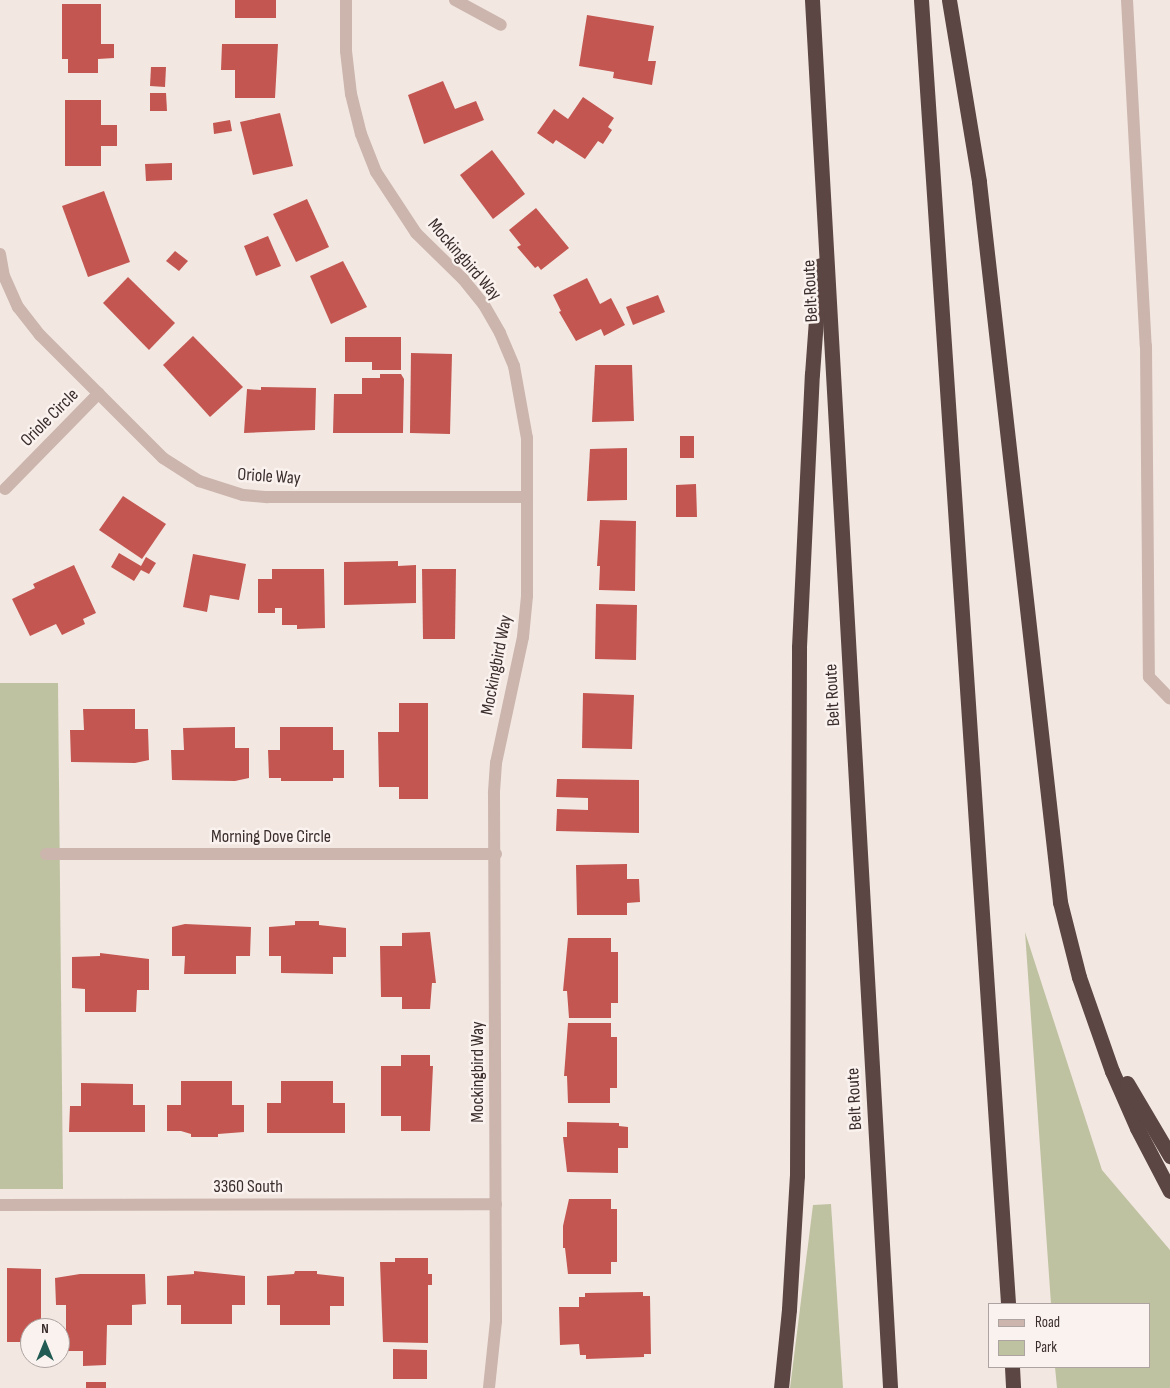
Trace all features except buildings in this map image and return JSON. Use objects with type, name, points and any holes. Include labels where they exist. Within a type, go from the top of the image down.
[{"type":"highway","name":"Belt Route","points":[[812,0],[890,1388]]},
{"type":"highway","points":[[921,0],[1008,1303]]},
{"type":"highway","points":[[949,0],[980,192],[1053,863],[1069,941],[1092,1012],[1137,1128],[1170,1191]]},
{"type":"highway","points":[[781,1388],[790,1299],[797,1176],[797,752],[803,552],[825,206]]},
{"type":"highway","points":[[1092,1012],[1136,1101],[1170,1156]]},
{"type":"highway","points":[[1012,1368],[1013,1388]]},
{"type":"street","name":"Mockingbird Way","points":[[346,0],[346,51],[351,94],[361,134],[376,172],[416,233],[484,305],[514,366],[527,438],[527,596],[523,637],[496,762],[496,1321],[489,1388]]},
{"type":"street","points":[[455,0],[501,25]]},
{"type":"street","points":[[1128,0],[1146,346],[1149,677],[1170,699]]},
{"type":"street","name":"Oriole Way","points":[[0,254],[4,276],[18,307],[40,335],[180,471],[199,481],[243,495],[527,497]]},
{"type":"street","name":"Oriole Circle","points":[[5,488],[99,394]]},
{"type":"street","name":"Morning Dove Circle","points":[[46,854],[496,854]]},
{"type":"street","name":"3360 South","points":[[0,1205],[496,1204]]},
{"type":"green space","points":[[0,683],[58,683],[63,1189],[0,1189]]},
{"type":"green space","points":[[1025,932],[1102,1170],[1170,1250],[1170,1388],[1057,1388],[1055,1368],[1150,1368],[1150,1303],[1051,1303]]},
{"type":"green space","points":[[831,1204],[843,1388],[790,1388],[813,1205]]}]
